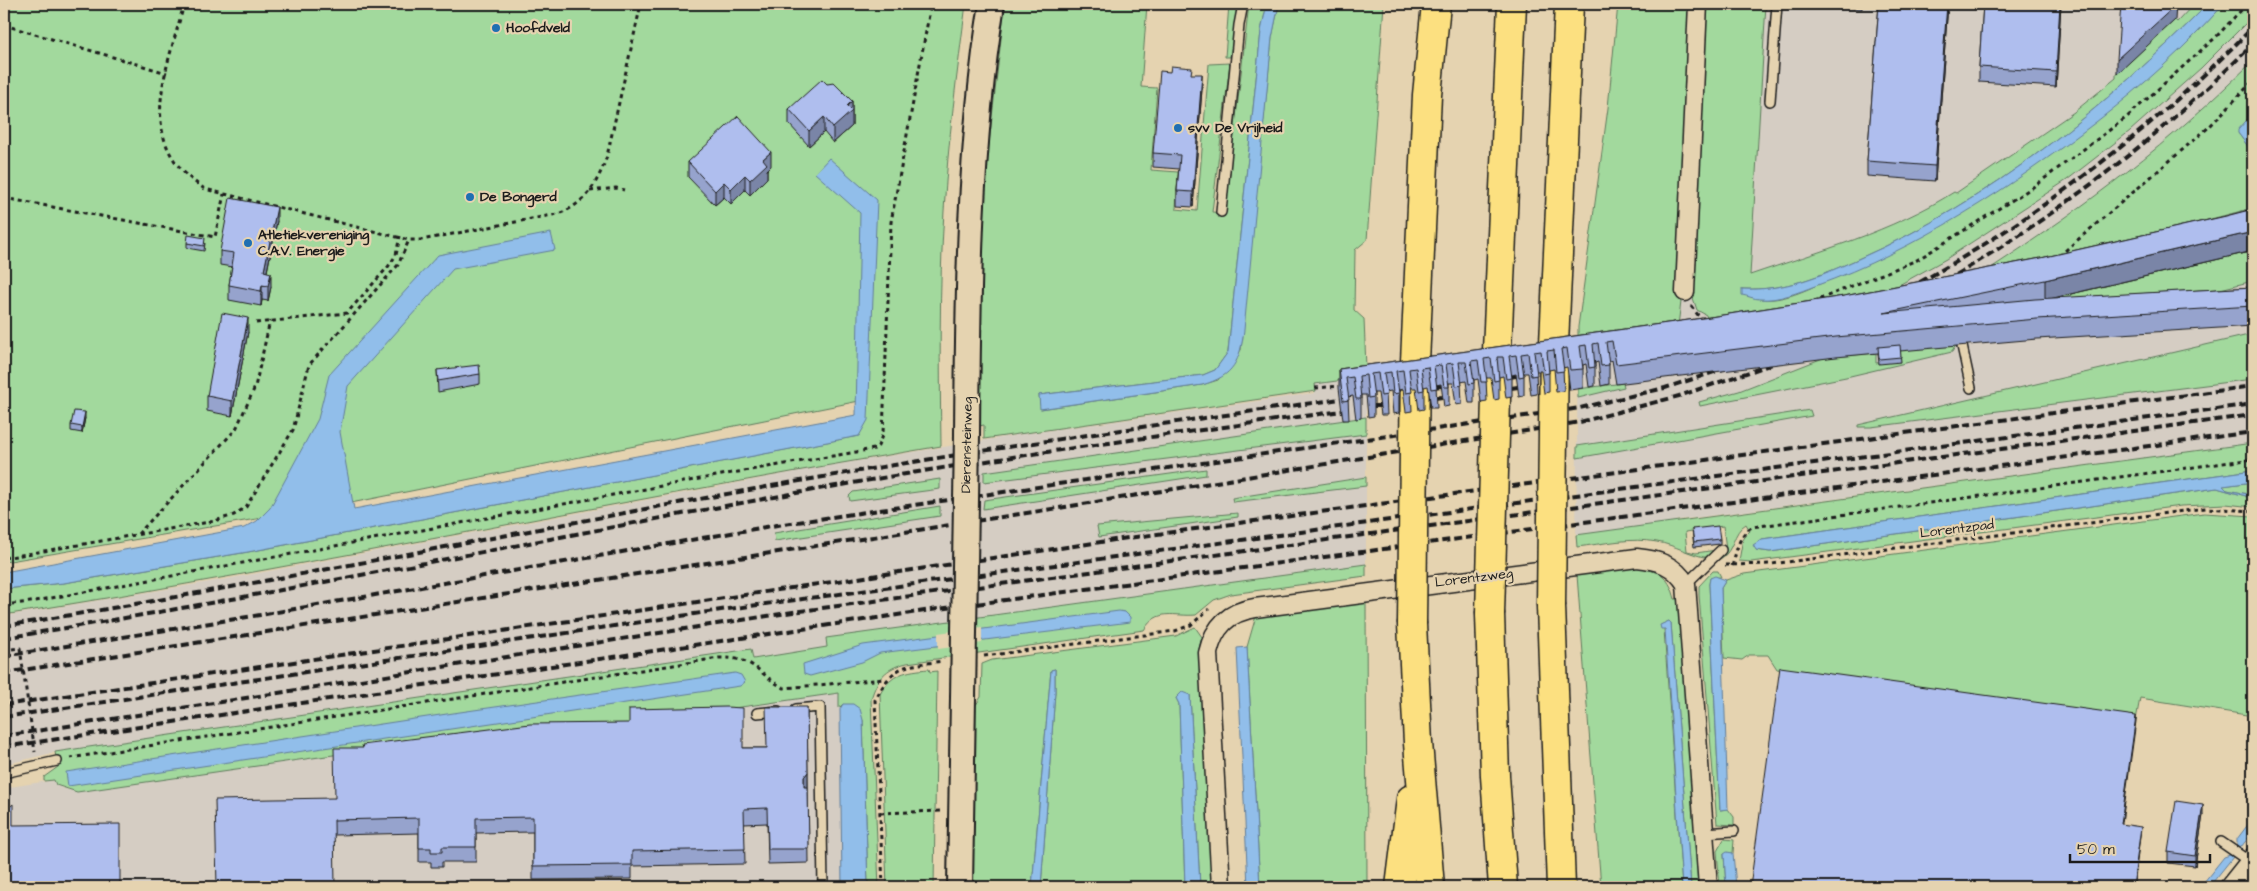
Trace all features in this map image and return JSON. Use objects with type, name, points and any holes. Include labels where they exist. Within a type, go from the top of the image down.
[{"type":"highway","points":[[1430,887],[1418,743],[1412,624],[1415,362],[1427,95],[1436,4]]},
{"type":"highway","points":[[1503,887],[1495,776],[1490,614],[1497,351],[1512,4]]},
{"type":"highway","points":[[1561,887],[1551,606],[1554,344],[1569,4]]},
{"type":"highway","points":[[1400,887],[1418,743]]},
{"type":"main road","name":"Dierensteinweg","points":[[960,887],[969,278],[976,129],[992,4]]},
{"type":"street","points":[[1685,292],[1698,4]]},
{"type":"street","name":"Lorentzweg","points":[[1221,887],[1208,653],[1214,634],[1219,626],[1234,613],[1255,608],[1349,594],[1637,558],[1667,564],[1680,574],[1686,584]]},
{"type":"street","points":[[1686,584],[1708,887]]},
{"type":"street","points":[[2229,887],[2247,858]]},
{"type":"lane","points":[[1221,212],[1239,25],[1243,4]]},
{"type":"lane","points":[[1770,101],[1776,4]]},
{"type":"lane","points":[[1962,346],[1971,388]]},
{"type":"lane","points":[[1686,584],[1721,550]]},
{"type":"lane","points":[[758,713],[820,707],[823,887]]},
{"type":"lane","points":[[4,773],[57,761]]},
{"type":"lane","points":[[1704,833],[1734,831]]},
{"type":"lane","points":[[2221,842],[2247,858]]},
{"type":"path","points":[[184,4],[160,100],[160,126],[167,149],[176,166],[188,179],[205,189],[400,236],[409,240],[420,240],[558,214],[572,209],[590,191],[599,178],[607,156],[641,4]]},
{"type":"path","points":[[4,605],[49,599],[738,472],[874,449],[878,446],[883,433],[891,222],[930,4]]},
{"type":"path","points":[[1805,305],[1917,260],[2033,187],[2127,117],[2216,37],[2247,4]]},
{"type":"path","points":[[4,25],[167,73]]},
{"type":"path","points":[[2052,262],[2209,127],[2253,81]]},
{"type":"path","points":[[590,191],[616,188],[624,190]]},
{"type":"path","points":[[4,198],[214,237],[224,194]]},
{"type":"path","points":[[256,323],[347,313],[388,268],[396,256],[400,236]]},
{"type":"path","points":[[4,558],[215,521],[234,515],[246,507],[292,430],[309,365],[398,265],[409,240]]},
{"type":"path","points":[[1685,292],[1698,315],[1711,322]]},
{"type":"path","points":[[137,535],[236,429],[255,387],[270,321]]},
{"type":"path","points":[[1315,388],[1341,385],[1342,388]]},
{"type":"path","points":[[1732,566],[1740,538],[1744,531],[1752,527],[2253,459]]},
{"type":"path","name":"Lorentzpad","points":[[1709,562],[1732,566],[1772,564],[2206,508],[2253,511]]},
{"type":"path","points":[[4,650],[20,648],[37,766]]},
{"type":"path","points":[[57,761],[84,754],[719,658],[734,658],[747,661],[784,688],[886,679]]},
{"type":"path","points":[[880,813],[942,811]]},
{"type":"shaded area","points":[[1745,4],[2208,4],[2176,36],[2107,98],[2009,172],[1905,238],[1831,271],[1792,286],[1762,290],[1742,289],[1742,295],[1761,300],[1782,297],[1830,281],[1882,258],[1973,207],[2097,122],[2164,64],[2224,4],[2253,4],[2253,113],[2238,133],[2253,153],[2253,443],[1679,520],[1576,546],[1578,327],[1663,329],[1679,290],[1729,292]]},
{"type":"shaded area","points":[[1344,380],[1366,385],[1366,564],[827,638],[828,647],[753,659],[751,649],[56,752],[7,764],[4,753],[4,616],[221,580],[827,466],[1023,434],[1315,393],[1315,384]]},
{"type":"shaded area","points":[[839,693],[848,711],[858,887],[4,887],[4,788],[54,780],[56,785],[69,790],[277,760],[727,709]]},
{"type":"green space","name":"De Bongerd","points":[[4,4],[966,4],[950,133],[942,240],[941,446],[707,487],[238,575],[4,615],[4,589],[64,583],[248,552],[858,436],[869,399],[356,502],[4,562]]},
{"type":"green space","points":[[1005,4],[1147,4],[1141,87],[1157,88],[1151,170],[1178,172],[1176,209],[1197,211],[1209,64],[1230,63],[1212,212],[1225,213],[1249,4],[1267,4],[1261,31],[1228,352],[1215,370],[1203,375],[1039,395],[1041,409],[1202,385],[1218,380],[1241,350],[1272,37],[1279,4],[1384,4],[1367,240],[1355,250],[1354,310],[1364,319],[1366,368],[1344,380],[1315,384],[1316,391],[984,439],[984,425],[979,426],[981,213]]},
{"type":"green space","points":[[1229,4],[1238,4],[1230,57],[1225,57]]},
{"type":"green space","points":[[1618,4],[1689,4],[1681,302],[1676,341],[1578,355],[1578,327],[1608,108]]},
{"type":"green space","points":[[1703,4],[1766,4],[1750,275],[1855,240],[1930,206],[1954,192],[1956,193],[2074,112],[2116,78],[2116,73],[2175,20],[2177,22],[2194,4],[2208,4],[2129,79],[2088,114],[2000,180],[1907,236],[1830,271],[1788,285],[1773,288],[1742,289],[1762,299],[1780,298],[1799,293],[1861,266],[1939,226],[2013,180],[2088,127],[2159,69],[2224,4],[2253,4],[2253,16],[2201,68],[2130,131],[2067,180],[1946,259],[1888,291],[1709,325],[1706,315],[1697,310],[1691,292]]},
{"type":"green space","points":[[2253,61],[2253,113],[2238,133],[2253,153],[2253,208],[2048,262],[1991,268],[2062,220],[2128,171],[2191,119]]},
{"type":"green space","points":[[2253,251],[2253,281],[2117,314],[2034,302]]},
{"type":"green space","points":[[2253,334],[2253,379],[1871,427],[1858,427],[1858,425]]},
{"type":"green space","points":[[1956,345],[1952,352],[1846,377],[1700,406],[1699,402],[1739,391],[1823,358],[1876,353],[1876,363],[1896,361],[1896,350]]},
{"type":"green space","points":[[1623,383],[1624,387],[1578,398],[1578,389]]},
{"type":"green space","points":[[1810,410],[1812,416],[1577,458],[1577,446]]},
{"type":"green space","points":[[1366,417],[1366,434],[984,482],[984,472]]},
{"type":"green space","points":[[2253,443],[2253,470],[1762,539],[1756,550],[1770,552],[2217,488],[2253,498],[2253,507],[2226,504],[2181,506],[1751,562],[1739,561],[1743,538],[1750,531],[1746,524],[1741,527],[1725,556],[1720,559],[1718,559],[1726,549],[1723,526],[1685,532],[1687,551],[1696,553],[1716,550],[1709,558],[1695,555],[1664,543],[1637,540],[1577,547],[1576,535]]},
{"type":"green space","points":[[1206,469],[1206,475],[983,509],[984,500]]},
{"type":"green space","points":[[1366,477],[1366,486],[1233,502],[1232,498]]},
{"type":"green space","points":[[940,479],[940,489],[850,501],[849,496],[853,492]]},
{"type":"green space","points":[[2253,482],[2253,495],[2227,490],[2222,486]]},
{"type":"green space","points":[[940,506],[940,516],[775,541],[774,533]]},
{"type":"green space","points":[[1238,513],[1238,517],[1099,537],[1097,526]]},
{"type":"green space","points":[[2204,513],[2253,516],[2253,716],[2140,698],[2136,720],[1777,669],[1768,655],[1749,655],[1742,660],[1724,658],[1721,588],[1726,580],[1744,574]]},
{"type":"green space","points":[[1366,564],[1366,576],[1231,594],[1214,600],[1196,615],[1167,615],[1155,618],[1144,630],[907,663],[888,671],[879,680],[871,699],[879,887],[868,887],[863,720],[843,704],[839,708],[839,693],[727,709],[726,722],[361,751],[77,792],[56,785],[54,780],[44,781],[44,777],[58,767],[55,752],[751,649],[753,659],[827,647],[826,638]]},
{"type":"green space","points":[[1642,565],[1664,577],[1675,599],[1678,599],[1701,887],[1691,887],[1671,623],[1669,621],[1661,625],[1664,629],[1682,887],[1601,887],[1577,575]]},
{"type":"green space","points":[[1713,571],[1718,571],[1721,577],[1710,578],[1709,584],[1720,810],[1728,809],[1734,817],[1734,825],[1717,824],[1699,595],[1699,586]]},
{"type":"green space","points":[[1366,600],[1367,887],[1260,887],[1247,647],[1256,616]]},
{"type":"green space","points":[[1195,627],[1202,637],[1199,649],[1213,887],[1200,887],[1190,695],[1176,698],[1179,704],[1185,887],[1041,887],[1055,669],[1051,670],[1032,887],[971,887],[974,708],[981,697],[982,664],[992,660],[1176,636]]},
{"type":"green space","points":[[929,669],[930,672],[937,671],[934,887],[887,887],[880,694],[889,682],[900,674]]},
{"type":"green space","points":[[1724,839],[1734,840],[1733,853],[1724,854],[1726,887],[1720,887],[1717,851]]},
{"type":"water","points":[[1267,4],[1279,4],[1272,38],[1244,330],[1234,366],[1222,377],[1202,385],[1040,409],[1039,395],[1203,375],[1215,370],[1228,352],[1261,31]]},
{"type":"water","points":[[2208,4],[2224,4],[2147,81],[2064,146],[1961,215],[1890,254],[1802,291],[1767,299],[1756,299],[1742,295],[1742,289],[1773,288],[1788,285],[1830,271],[1907,236],[1954,209],[2000,180],[2088,114],[2129,79]]},
{"type":"water","points":[[2253,113],[2253,153],[2238,133],[2238,130]]},
{"type":"water","points":[[829,158],[877,200],[868,420],[859,436],[248,552],[64,583],[4,589],[4,572],[244,528],[257,521],[270,508],[318,419],[329,375],[438,255],[551,233],[555,250],[453,269],[348,386],[340,432],[354,509],[856,415],[860,213],[815,173]]},
{"type":"water","points":[[2253,470],[2253,482],[2223,486],[2227,490],[2253,495],[2253,498],[2217,488],[1770,552],[1756,550],[1753,545],[1762,539]]},
{"type":"water","points":[[1715,576],[1726,580],[1721,588],[1728,809],[1720,810],[1709,584],[1710,578]]},
{"type":"water","points":[[1119,611],[1125,612],[1130,617],[1130,622],[880,653],[862,662],[810,676],[804,674],[803,664],[863,645]]},
{"type":"water","points":[[1669,621],[1671,623],[1691,887],[1682,887],[1665,629],[1661,629],[1660,625]]},
{"type":"water","points":[[1247,647],[1260,887],[1248,887],[1237,648]]},
{"type":"water","points":[[1055,669],[1041,887],[1032,887],[1051,670]]},
{"type":"water","points":[[735,673],[741,675],[745,682],[740,686],[68,786],[66,772],[460,712]]},
{"type":"water","points":[[1182,692],[1190,695],[1200,887],[1185,887],[1179,704],[1176,698]]},
{"type":"water","points":[[843,704],[853,704],[860,709],[863,720],[868,887],[842,887],[840,709]]},
{"type":"water","points":[[2253,818],[2253,832],[2209,887],[2200,887],[2224,857],[2230,855],[2237,845],[2237,839]]},
{"type":"water","points":[[1727,852],[1733,853],[1736,887],[1726,887],[1724,854]]},
{"type":"pier","points":[[982,627],[982,643],[938,649],[938,633]]},
{"type":"building","points":[[1879,4],[1947,4],[1935,166],[1867,161]]},
{"type":"building","points":[[1983,4],[2060,4],[2056,72],[1979,67]]},
{"type":"building","points":[[2121,4],[2175,4],[2175,6],[2117,59]]},
{"type":"building","name":"svv De Vrijheid","points":[[1171,66],[1192,68],[1191,74],[1202,74],[1193,192],[1177,191],[1180,155],[1153,153],[1160,71],[1170,72]]},
{"type":"building","points":[[822,79],[827,84],[834,83],[852,101],[847,106],[852,111],[833,128],[824,117],[809,131],[789,109]]},
{"type":"building","points":[[738,116],[771,152],[763,159],[767,164],[750,180],[745,175],[731,189],[724,182],[715,191],[688,162]]},
{"type":"building","name":"Atletiekvereniging C.A.V. Energie","points":[[230,198],[277,207],[264,271],[271,273],[268,286],[262,285],[261,291],[229,285],[234,253],[220,251]]},
{"type":"building","points":[[2253,209],[2253,232],[2045,280],[1884,313],[2035,299],[2253,287],[2253,306],[2037,319],[1836,337],[1616,364],[1612,341],[1606,342],[1609,365],[1601,366],[1598,343],[1593,344],[1595,367],[1589,368],[1586,345],[1580,346],[1583,369],[1570,370],[1567,348],[1561,349],[1564,371],[1556,372],[1554,350],[1547,351],[1549,373],[1544,374],[1541,351],[1534,352],[1537,375],[1531,376],[1528,353],[1521,354],[1524,376],[1519,377],[1516,355],[1509,356],[1512,378],[1506,379],[1503,357],[1497,357],[1499,380],[1494,381],[1491,358],[1484,359],[1487,382],[1481,382],[1478,360],[1471,361],[1474,383],[1469,384],[1466,362],[1459,362],[1462,385],[1456,386],[1453,363],[1446,364],[1449,387],[1444,387],[1441,365],[1434,366],[1437,388],[1431,389],[1428,367],[1421,368],[1424,390],[1419,391],[1416,368],[1409,369],[1412,392],[1406,393],[1403,370],[1396,371],[1399,393],[1393,394],[1391,372],[1384,373],[1387,395],[1381,396],[1378,373],[1371,374],[1374,397],[1368,398],[1366,375],[1359,376],[1361,399],[1356,399],[1353,377],[1346,378],[1349,400],[1343,401],[1339,369],[1710,317],[1844,296],[2041,258]]},
{"type":"building","points":[[188,235],[205,238],[204,246],[187,243]]},
{"type":"building","points":[[222,313],[248,318],[232,401],[207,396]]},
{"type":"building","points":[[1900,345],[1901,357],[1879,359],[1878,347]]},
{"type":"building","points":[[479,365],[480,374],[438,381],[437,370]]},
{"type":"building","points":[[74,411],[85,412],[82,427],[71,425]]},
{"type":"building","points":[[1718,526],[1720,539],[1694,542],[1692,529]]},
{"type":"building","points":[[1780,667],[2136,716],[2121,824],[2141,827],[2133,887],[1750,887]]},
{"type":"building","points":[[726,707],[743,708],[743,748],[767,748],[766,707],[807,707],[808,772],[804,777],[804,787],[808,787],[809,849],[768,849],[767,808],[744,809],[745,849],[632,851],[632,865],[533,866],[533,817],[476,818],[476,847],[442,847],[442,852],[431,852],[431,848],[419,848],[419,818],[334,820],[335,887],[217,887],[215,800],[335,798],[334,748],[363,748],[362,745],[530,724],[629,723],[629,709]]},
{"type":"building","points":[[2176,801],[2203,805],[2195,856],[2168,852]]},
{"type":"building","points":[[13,804],[13,825],[120,824],[120,887],[4,887],[4,812]]},
{"type":"railway","points":[[1909,288],[2003,233],[2091,170],[2175,102],[2253,27]]},
{"type":"railway","points":[[1946,281],[2029,229],[2107,172],[2182,110],[2253,44]]},
{"type":"railway","points":[[4,673],[1065,507],[1580,422],[1679,396],[1787,359]]},
{"type":"railway","points":[[4,656],[260,615],[777,525],[1580,408],[1665,388],[1733,366]]},
{"type":"railway","points":[[1509,377],[1516,376]]},
{"type":"railway","points":[[1562,381],[1569,380]]},
{"type":"railway","points":[[1434,387],[1441,386]]},
{"type":"railway","points":[[4,705],[1121,539],[2253,386]]},
{"type":"railway","points":[[1511,388],[1518,387]]},
{"type":"railway","points":[[1421,388],[1428,388]]},
{"type":"railway","points":[[1435,398],[1442,397]]},
{"type":"railway","points":[[4,626],[192,594],[828,476],[1047,441],[1341,399]]},
{"type":"railway","points":[[4,717],[728,609],[2253,404]]},
{"type":"railway","points":[[1373,406],[1380,406]]},
{"type":"railway","points":[[4,638],[212,603],[899,475],[1089,446],[1342,411]]},
{"type":"railway","points":[[4,736],[793,612],[2253,415]]},
{"type":"railway","points":[[4,747],[931,610],[2253,432]]},
{"type":"place","name":"Hoofdveld","points":[[496,28]]},
{"type":"place","name":"svv De Vrijheid","points":[[1178,128]]},
{"type":"place","name":"De Bongerd","points":[[470,197]]},
{"type":"place","name":"Atletiekvereniging C.A.V. Energie","points":[[248,243]]}]
